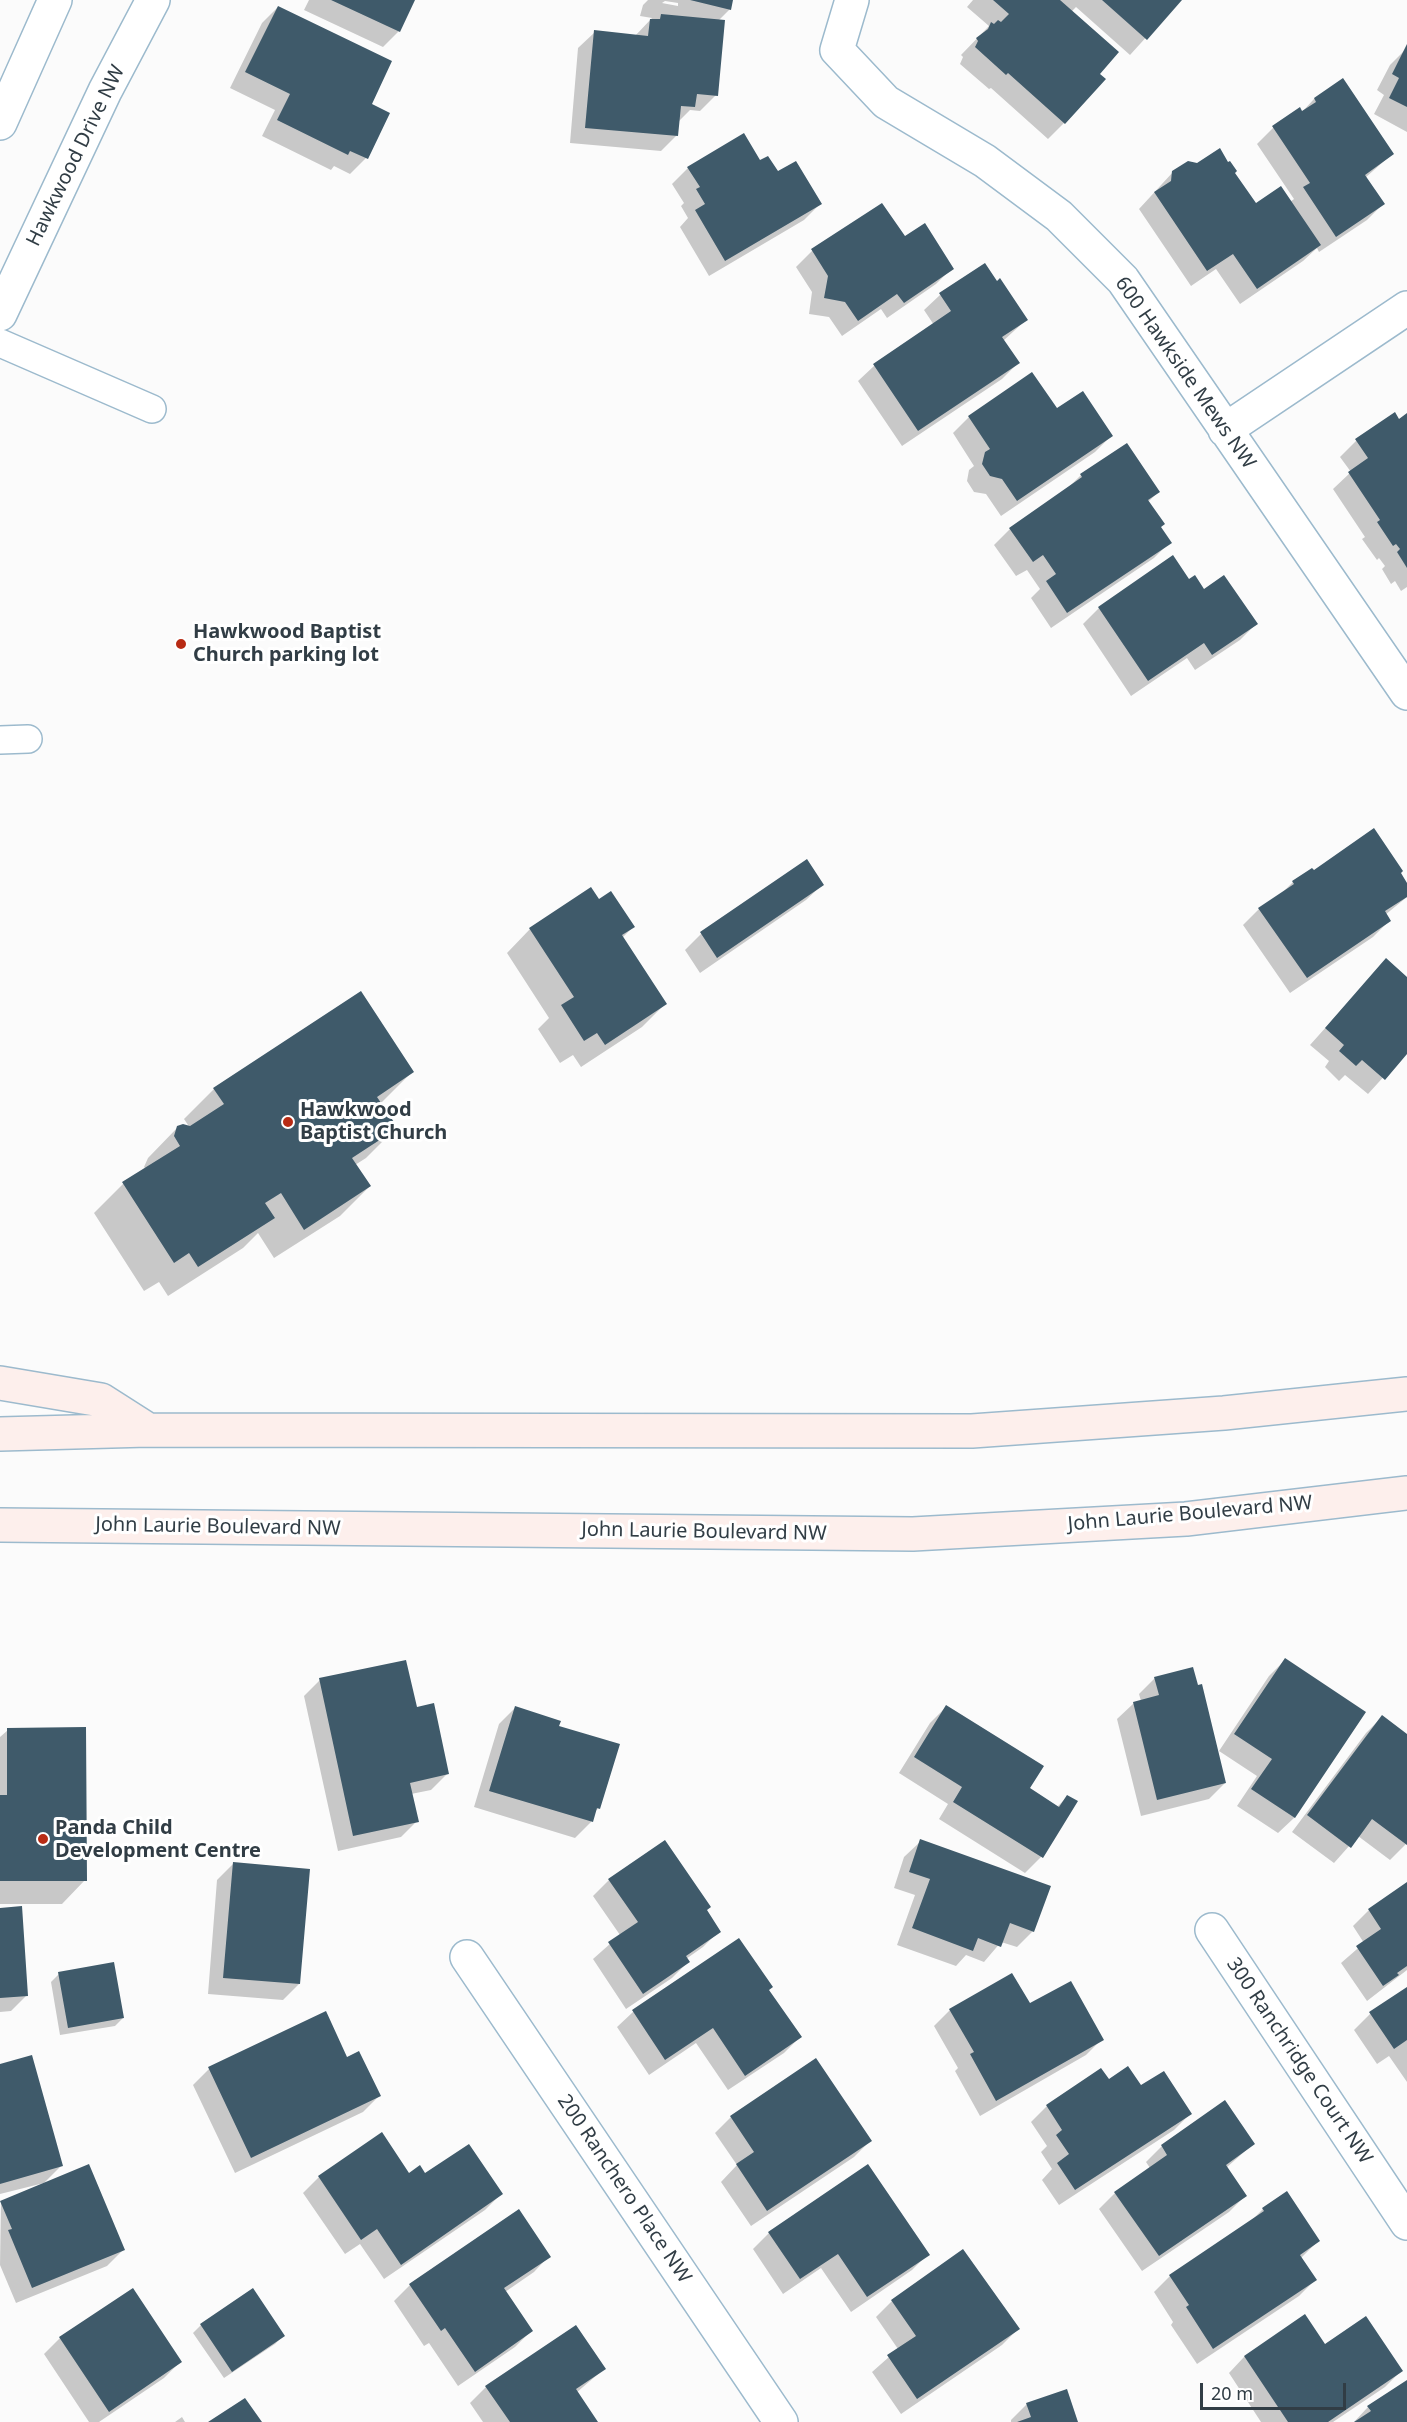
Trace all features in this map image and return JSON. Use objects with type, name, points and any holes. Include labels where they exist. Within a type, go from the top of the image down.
[{"type":"main road","points":[[0,1383],[101,1400],[148,1430]]},
{"type":"main road","points":[[0,1434],[148,1430],[972,1431],[1224,1413],[1407,1394]]},
{"type":"main road","name":"John Laurie Boulevard NW","points":[[0,1525],[914,1534],[1186,1519],[1407,1493]]},
{"type":"street","points":[[0,123],[55,0]]},
{"type":"street","name":"Hawkwood Drive NW","points":[[0,314],[105,92],[153,0]]},
{"type":"street","name":"600 Hawkside Mews NW","points":[[852,0],[837,50],[886,102],[985,161],[1059,216],[1123,280],[1407,693]]},
{"type":"street","points":[[1226,430],[1407,308]]},
{"type":"street","name":"300 Ranchridge Court NW","points":[[1212,1930],[1396,2185],[1407,2223]]},
{"type":"street","name":"200 Ranchero Place NW","points":[[467,1957],[781,2422]]},
{"type":"lane","points":[[0,343],[152,409]]},
{"type":"lane","points":[[0,740],[28,739]]},
{"type":"building","points":[[331,0],[415,0],[400,32]]},
{"type":"building","points":[[690,0],[733,0],[731,10]]},
{"type":"building","points":[[993,0],[1060,0],[1119,52],[1100,74],[1106,79],[1065,124],[975,47],[978,41],[976,38],[988,29],[991,22],[994,24],[998,20],[1001,22],[1009,14]]},
{"type":"building","points":[[1102,0],[1182,0],[1147,40]]},
{"type":"building","points":[[278,6],[392,61],[372,104],[390,113],[368,159],[350,151],[348,155],[277,120],[290,94],[245,72]]},
{"type":"building","points":[[661,14],[725,20],[718,96],[697,94],[695,107],[681,106],[678,136],[585,128],[594,30],[648,36],[650,19],[660,19]]},
{"type":"building","points":[[1407,44],[1407,107],[1389,98],[1399,78],[1392,74]]},
{"type":"building","points":[[1343,78],[1394,154],[1365,175],[1385,204],[1336,237],[1303,187],[1310,183],[1272,126],[1300,107],[1302,111],[1316,102],[1314,98]]},
{"type":"building","points":[[744,133],[760,160],[768,156],[778,171],[796,161],[822,204],[725,261],[695,210],[705,204],[696,189],[700,187],[687,167]]},
{"type":"building","points":[[1220,148],[1256,203],[1281,186],[1321,245],[1257,289],[1233,254],[1207,271],[1154,192],[1171,181],[1172,171],[1188,161],[1197,163]]},
{"type":"building","points":[[882,203],[905,236],[925,223],[954,269],[904,303],[897,294],[858,321],[845,302],[824,298],[828,276],[811,249]]},
{"type":"building","points":[[985,263],[997,281],[1000,278],[1028,320],[1002,337],[1020,363],[918,431],[873,364],[951,311],[939,293]]},
{"type":"building","points":[[1032,372],[1057,408],[1083,391],[1113,436],[1017,501],[1002,479],[990,476],[982,464],[985,452],[990,449],[968,416]]},
{"type":"building","points":[[1395,412],[1399,419],[1407,413],[1407,568],[1397,552],[1400,549],[1396,544],[1393,546],[1377,522],[1380,520],[1348,472],[1368,458],[1355,439]]},
{"type":"building","points":[[1127,443],[1160,492],[1148,500],[1165,524],[1161,527],[1172,543],[1067,613],[1046,581],[1056,574],[1043,555],[1033,562],[1009,528],[1082,477],[1080,474]]},
{"type":"building","points":[[1173,555],[1189,579],[1195,575],[1204,589],[1224,575],[1258,624],[1212,655],[1204,643],[1148,681],[1098,607]]},
{"type":"building","points":[[1374,828],[1403,871],[1401,873],[1407,883],[1407,897],[1385,911],[1391,921],[1307,978],[1258,908],[1294,884],[1292,881],[1312,868],[1314,870]]},
{"type":"building","points":[[807,859],[824,885],[717,958],[700,932]]},
{"type":"building","points":[[591,887],[599,899],[611,891],[635,927],[622,935],[667,1004],[605,1045],[597,1033],[584,1041],[561,1005],[574,997],[529,928]]},
{"type":"building","points":[[1386,958],[1407,977],[1407,1054],[1385,1080],[1362,1060],[1356,1066],[1339,1051],[1344,1045],[1325,1028]]},
{"type":"building","points":[[361,991],[414,1072],[377,1097],[398,1128],[352,1158],[371,1186],[304,1230],[281,1193],[265,1203],[275,1218],[198,1267],[189,1253],[174,1263],[122,1182],[180,1146],[174,1136],[177,1126],[183,1124],[190,1126],[224,1104],[213,1088]]},
{"type":"building","points":[[1285,1658],[1366,1712],[1295,1818],[1251,1789],[1272,1759],[1234,1734]]},
{"type":"building","points":[[406,1660],[417,1707],[434,1703],[449,1774],[410,1783],[419,1822],[353,1836],[319,1678]]},
{"type":"building","points":[[1193,1667],[1198,1685],[1202,1684],[1226,1783],[1157,1800],[1133,1702],[1159,1695],[1154,1677]]},
{"type":"building","points":[[946,1705],[1044,1766],[1030,1788],[1059,1807],[1067,1795],[1078,1801],[1043,1858],[953,1802],[962,1787],[914,1757]]},
{"type":"building","points":[[515,1706],[561,1721],[559,1726],[620,1744],[600,1809],[597,1808],[593,1822],[489,1791]]},
{"type":"building","points":[[1382,1715],[1407,1734],[1407,1845],[1372,1819],[1351,1848],[1307,1815]]},
{"type":"building","name":"Panda Child Development Centre","points":[[86,1727],[87,1881],[0,1881],[0,1795],[7,1795],[7,1728]]},
{"type":"building","points":[[920,1839],[1051,1886],[1034,1932],[1010,1923],[1001,1947],[978,1938],[973,1951],[912,1928],[930,1879],[909,1872]]},
{"type":"building","points":[[665,1840],[711,1907],[707,1910],[721,1932],[686,1956],[690,1962],[643,1994],[608,1942],[638,1922],[608,1879]]},
{"type":"building","points":[[233,1862],[310,1869],[300,1984],[223,1978]]},
{"type":"building","points":[[1407,1882],[1407,1966],[1383,1986],[1356,1946],[1381,1929],[1368,1909]]},
{"type":"building","points":[[22,1906],[28,1996],[0,1998],[0,1908]]},
{"type":"building","points":[[739,1938],[773,1987],[769,1990],[802,2037],[745,2076],[713,2028],[665,2060],[632,2010]]},
{"type":"building","points":[[114,1962],[124,2018],[68,2028],[58,1972]]},
{"type":"building","points":[[1012,1973],[1030,2003],[1071,1981],[1104,2040],[996,2101],[970,2054],[974,2052],[949,2009]]},
{"type":"building","points":[[1407,1987],[1407,2040],[1394,2049],[1369,2012]]},
{"type":"building","points":[[326,2011],[347,2057],[359,2051],[381,2096],[251,2158],[208,2067]]},
{"type":"building","points":[[32,2055],[63,2166],[0,2184],[0,2064]]},
{"type":"building","points":[[816,2058],[872,2141],[767,2211],[736,2164],[754,2152],[730,2116]]},
{"type":"building","points":[[1128,2066],[1141,2085],[1164,2071],[1192,2114],[1075,2190],[1057,2163],[1069,2154],[1056,2135],[1062,2130],[1046,2105],[1101,2068],[1109,2079]]},
{"type":"building","points":[[1225,2100],[1255,2144],[1226,2165],[1247,2196],[1159,2256],[1114,2192],[1167,2155],[1161,2145]]},
{"type":"building","points":[[382,2132],[409,2173],[420,2165],[425,2173],[469,2144],[503,2194],[401,2265],[377,2229],[361,2240],[318,2176]]},
{"type":"building","points":[[89,2164],[125,2250],[32,2288],[8,2230],[12,2229],[0,2201]]},
{"type":"building","points":[[868,2164],[930,2255],[867,2297],[838,2254],[800,2279],[768,2232]]},
{"type":"building","points":[[1287,2191],[1320,2241],[1300,2255],[1317,2280],[1213,2349],[1186,2307],[1189,2305],[1169,2275],[1264,2211],[1262,2208]]},
{"type":"building","points":[[519,2209],[551,2257],[504,2288],[533,2331],[475,2372],[445,2328],[441,2331],[409,2284]]},
{"type":"building","points":[[963,2249],[1020,2329],[917,2399],[887,2355],[916,2336],[891,2300]]},
{"type":"building","points":[[133,2288],[182,2362],[109,2412],[59,2337]]},
{"type":"building","points":[[253,2288],[285,2336],[232,2372],[200,2324]]},
{"type":"building","points":[[1305,2314],[1325,2344],[1366,2316],[1403,2371],[1328,2422],[1288,2422],[1244,2356]]},
{"type":"building","points":[[576,2325],[606,2369],[576,2389],[598,2422],[510,2422],[485,2386]]},
{"type":"building","points":[[1407,2380],[1407,2422],[1354,2422],[1371,2411],[1367,2406]]},
{"type":"building","points":[[1067,2389],[1078,2422],[1017,2422],[1031,2417],[1026,2403]]},
{"type":"building","points":[[245,2398],[262,2422],[208,2422]]},
{"type":"place","name":"Hawkwood Baptist Church parking lot","points":[[181,644]]},
{"type":"place","name":"Hawkwood Baptist Church","points":[[288,1122]]},
{"type":"place","name":"Panda Child Development Centre","points":[[43,1839]]}]
